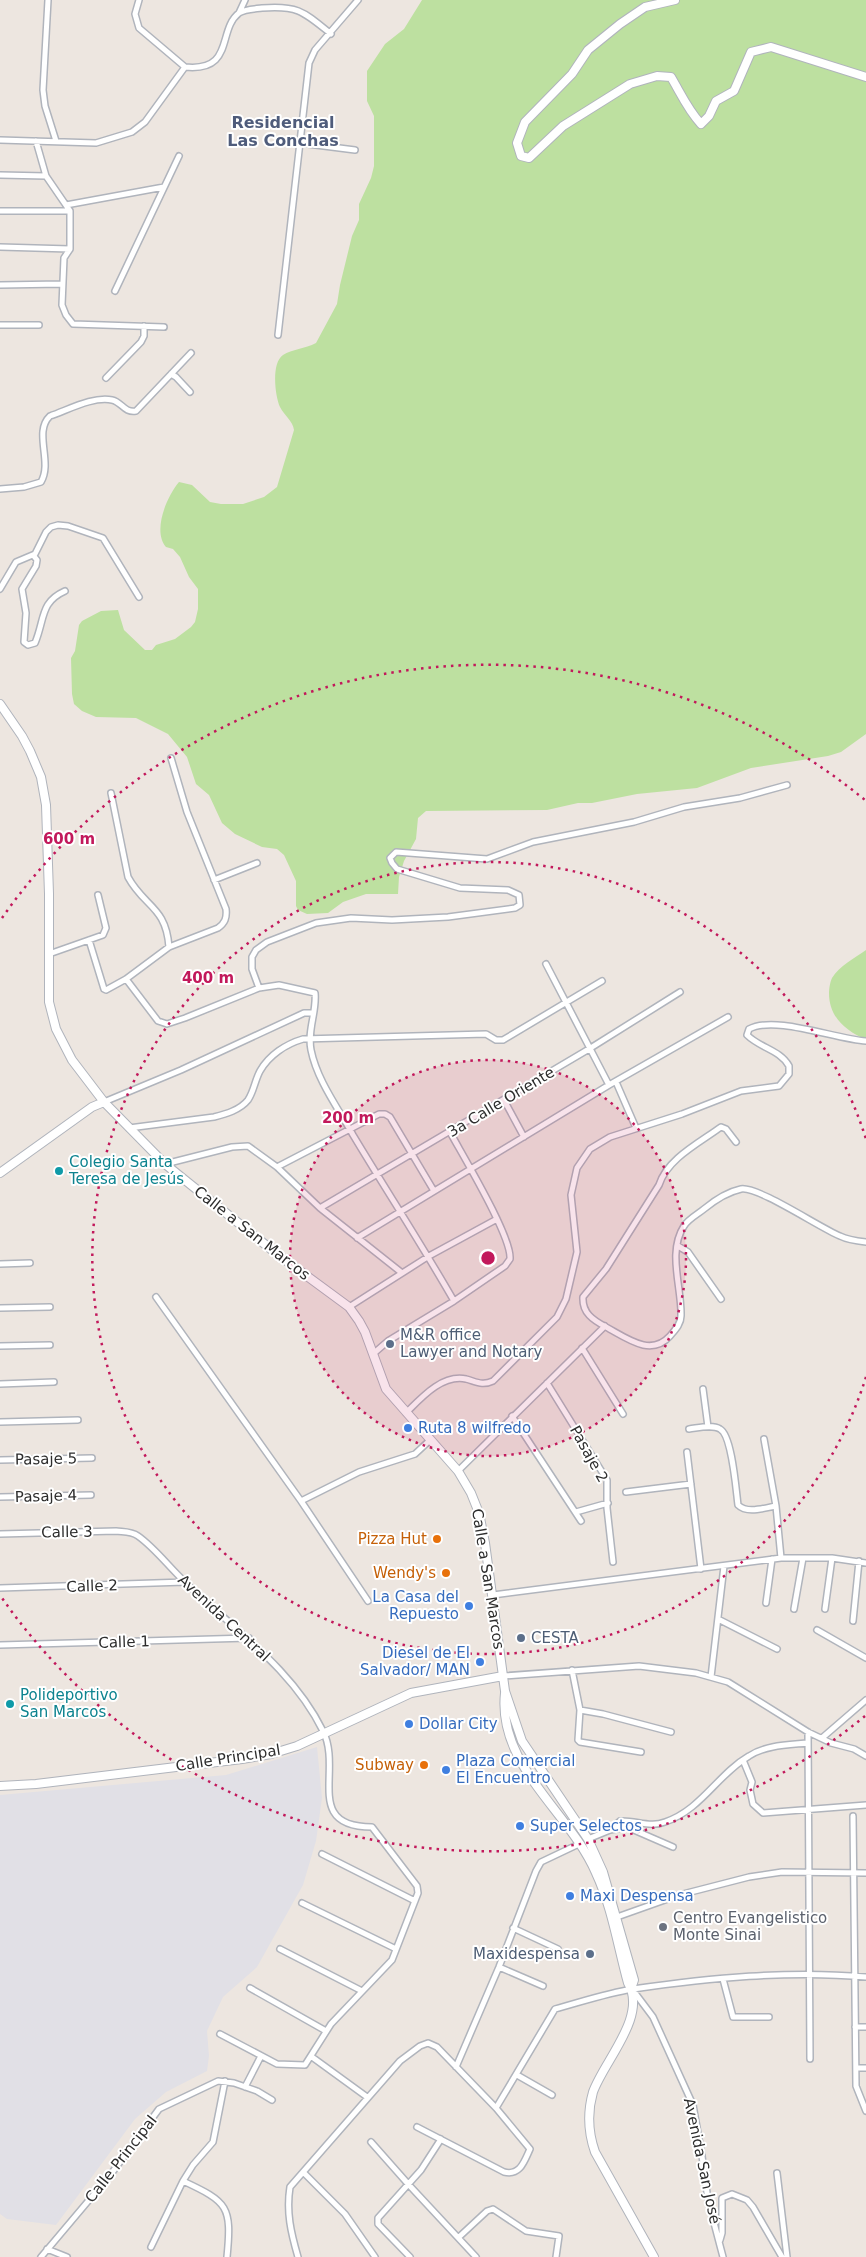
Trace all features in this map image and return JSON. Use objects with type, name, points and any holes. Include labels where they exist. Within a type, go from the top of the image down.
[{"type":"main road","points":[[676,0],[645,7],[588,50],[572,74],[525,122],[517,144],[521,156],[529,158],[563,126],[630,84],[656,76],[671,77],[689,111],[701,124],[709,116],[716,101],[734,90],[751,52],[771,47],[866,77]]},
{"type":"main road","name":"Calle a San Marcos","points":[[0,704],[26,743],[42,786],[46,805],[49,1002],[50,1013],[56,1029],[72,1060],[104,1102],[165,1164],[277,1254],[349,1307],[359,1320],[373,1354],[379,1376],[386,1389],[458,1471],[471,1493],[479,1512],[506,1691]]},
{"type":"main road","points":[[0,1173],[92,1107],[104,1102]]},
{"type":"main road","name":"Calle Principal","points":[[0,1786],[36,1784],[271,1754],[297,1746],[411,1693],[503,1676]]},
{"type":"main road","points":[[506,1691],[504,1708],[512,1745],[552,1806],[584,1841],[597,1874],[628,1984],[632,1989]]},
{"type":"main road","points":[[506,1691],[522,1741],[571,1814],[570,1819],[603,1872],[634,1980],[630,2022],[594,2090],[588,2117],[590,2138],[595,2152],[654,2257]]},
{"type":"main road","points":[[512,1745],[519,1748],[553,1796],[559,1798]]},
{"type":"main road","points":[[552,1806],[565,1815],[571,1814]]},
{"type":"street","points":[[48,0],[43,90],[45,106],[56,141]]},
{"type":"street","points":[[139,0],[135,14],[139,28],[185,67],[203,66],[220,54],[233,20],[239,13],[244,0]]},
{"type":"street","points":[[278,335],[309,63],[315,50],[358,0]]},
{"type":"street","points":[[239,13],[259,8],[290,8],[310,17],[330,34]]},
{"type":"street","points":[[0,140],[96,143],[132,132],[145,122],[185,67]]},
{"type":"street","points":[[36,141],[46,176],[70,211],[70,249],[64,258],[62,284],[62,305],[66,315],[73,324],[164,326]]},
{"type":"street","points":[[300,143],[355,150]]},
{"type":"street","points":[[115,291],[179,156]]},
{"type":"street","points":[[0,175],[46,176]]},
{"type":"street","points":[[66,204],[164,187]]},
{"type":"street","points":[[0,211],[70,211]]},
{"type":"street","points":[[0,247],[70,249]]},
{"type":"street","points":[[0,285],[62,284]]},
{"type":"street","points":[[0,326],[39,324]]},
{"type":"street","points":[[106,378],[141,342],[144,336],[144,326]]},
{"type":"street","points":[[0,489],[31,486],[41,482],[46,468],[44,428],[50,416],[98,400],[113,400],[127,411],[136,411],[191,354]]},
{"type":"street","points":[[171,374],[176,376],[190,392]]},
{"type":"street","points":[[0,589],[16,562],[33,554],[38,549],[46,532],[51,527],[58,525],[68,526],[103,538],[139,597]]},
{"type":"street","points":[[33,554],[37,560],[36,566],[23,584],[22,589],[26,613],[24,642],[28,645],[35,642],[47,604],[56,595],[65,591]]},
{"type":"street","points":[[89,940],[104,989],[111,988],[126,980],[169,948],[218,928],[227,917],[226,909],[187,812],[171,758]]},
{"type":"street","points":[[259,988],[252,969],[252,957],[256,950],[267,942],[316,923],[351,918],[392,920],[448,917],[515,908],[520,905],[519,895],[508,890],[460,888],[397,870],[390,858],[396,852],[486,859],[533,842],[634,822],[684,807],[740,798],[787,785]]},
{"type":"street","points":[[111,793],[128,877],[135,888],[160,914],[168,934],[169,948]]},
{"type":"street","points":[[214,880],[257,863]]},
{"type":"street","points":[[49,954],[104,935],[106,932],[98,895]]},
{"type":"street","points":[[546,964],[609,1085]]},
{"type":"street","points":[[126,980],[158,1021],[167,1024],[259,988],[279,985],[315,993],[316,1003],[310,1040],[311,1050],[333,1104],[454,1301]]},
{"type":"street","points":[[128,1128],[228,1114],[248,1100],[260,1071],[266,1062],[286,1045],[303,1039],[486,1034],[500,1041],[602,981]]},
{"type":"street","name":"3a Calle Oriente","points":[[320,1208],[589,1049],[680,992]]},
{"type":"street","points":[[104,1102],[181,1070],[304,1014],[313,1013]]},
{"type":"street","points":[[357,1238],[609,1085],[728,1017]]},
{"type":"street","points":[[406,1414],[428,1392],[450,1380],[466,1379],[481,1384],[493,1381],[557,1317],[566,1299],[576,1259],[577,1240],[571,1195],[578,1168],[590,1150],[610,1137],[682,1114],[741,1091],[772,1088],[783,1082],[789,1074],[789,1066],[778,1054],[760,1045],[747,1035],[749,1029],[753,1027],[772,1024],[866,1042]]},
{"type":"street","points":[[616,1082],[636,1128]]},
{"type":"street","points":[[504,1100],[524,1137]]},
{"type":"street","points":[[277,1167],[379,1114],[385,1114],[390,1117],[434,1191]]},
{"type":"street","points":[[736,1142],[726,1129],[721,1127],[670,1165],[662,1175],[659,1185],[618,1249],[584,1296],[584,1309],[590,1316],[605,1326],[648,1347],[658,1346],[667,1339],[677,1328],[681,1318],[677,1274],[678,1246],[684,1225],[712,1203],[731,1192],[743,1188],[759,1194],[839,1236],[866,1242]]},
{"type":"street","points":[[373,1354],[388,1341],[454,1301],[508,1263],[510,1249],[497,1219],[450,1132]]},
{"type":"street","points":[[165,1164],[243,1145],[257,1151],[277,1167],[320,1208],[402,1273]]},
{"type":"street","points":[[349,1307],[428,1256],[497,1219]]},
{"type":"street","points":[[678,1246],[688,1252],[721,1299]]},
{"type":"street","points":[[0,1264],[30,1263]]},
{"type":"street","points":[[156,1297],[301,1500],[368,1601]]},
{"type":"street","points":[[0,1308],[50,1306]]},
{"type":"street","points":[[458,1471],[605,1326]]},
{"type":"street","points":[[0,1346],[50,1345]]},
{"type":"street","points":[[582,1348],[623,1414]]},
{"type":"street","points":[[0,1384],[54,1382]]},
{"type":"street","name":"Pasaje 2","points":[[547,1383],[607,1480],[613,1562]]},
{"type":"street","points":[[703,1389],[708,1427]]},
{"type":"street","points":[[512,1416],[581,1521]]},
{"type":"street","points":[[0,1422],[78,1420]]},
{"type":"street","points":[[689,1429],[718,1427],[724,1431],[727,1437],[738,1504],[746,1510],[776,1506]]},
{"type":"street","points":[[764,1439],[776,1506],[781,1558]]},
{"type":"street","points":[[301,1500],[359,1472],[415,1454],[430,1441]]},
{"type":"street","points":[[687,1452],[701,1569]]},
{"type":"street","name":"Pasaje 5","points":[[0,1460],[92,1458]]},
{"type":"street","points":[[626,1492],[691,1484]]},
{"type":"street","name":"Pasaje 4","points":[[0,1497],[92,1495]]},
{"type":"street","points":[[576,1512],[608,1503]]},
{"type":"street","name":"Calle 3","points":[[0,1534],[116,1531],[133,1533]]},
{"type":"street","name":"Avenida Central","points":[[133,1533],[249,1638],[305,1700],[324,1733]]},
{"type":"street","points":[[493,1595],[781,1558],[832,1558],[866,1563]]},
{"type":"street","points":[[794,1609],[803,1558]]},
{"type":"street","points":[[826,1609],[832,1558]]},
{"type":"street","points":[[766,1603],[772,1559]]},
{"type":"street","points":[[853,1621],[859,1561]]},
{"type":"street","points":[[711,1677],[724,1566]]},
{"type":"street","name":"Calle 2","points":[[0,1588],[185,1582]]},
{"type":"street","points":[[718,1619],[777,1649]]},
{"type":"street","points":[[817,1630],[866,1658]]},
{"type":"street","name":"Calle 1","points":[[0,1645],[249,1638]]},
{"type":"street","points":[[503,1676],[639,1666],[711,1677],[728,1682],[808,1732],[831,1743],[854,1749],[866,1756]]},
{"type":"street","points":[[572,1670],[580,1710],[578,1740],[580,1742],[642,1752]]},
{"type":"street","points":[[822,1738],[866,1700]]},
{"type":"street","points":[[580,1710],[603,1714],[671,1732]]},
{"type":"street","points":[[808,1732],[810,2058]]},
{"type":"street","points":[[220,2034],[277,2064],[305,2065],[312,2057],[326,2031],[392,1960],[418,1893],[417,1886],[372,1827],[356,1827],[340,1821],[332,1809],[329,1795],[329,1762],[324,1733]]},
{"type":"street","points":[[610,1830],[620,1821],[650,1825],[666,1822],[691,1808],[742,1760],[765,1749],[808,1743]]},
{"type":"street","points":[[742,1760],[752,1782],[750,1790],[753,1804],[759,1812],[809,1811],[866,1805]]},
{"type":"street","points":[[853,1816],[856,2086],[866,2111]]},
{"type":"street","points":[[456,2066],[499,1967],[541,1862],[610,1830],[627,1827],[673,1847]]},
{"type":"street","points":[[322,1854],[415,1901]]},
{"type":"street","points":[[616,1916],[679,1895],[749,1877],[782,1872],[866,1873]]},
{"type":"street","points":[[302,1903],[396,1949]]},
{"type":"street","points":[[513,1928],[558,1949]]},
{"type":"street","points":[[280,1949],[362,1992]]},
{"type":"street","points":[[499,1967],[543,1986]]},
{"type":"street","points":[[496,2108],[555,2009],[632,1989],[809,1973],[866,1977]]},
{"type":"street","points":[[723,1980],[733,2017],[768,2017]]},
{"type":"street","points":[[250,1988],[326,2031]]},
{"type":"street","name":"Avenida San José","points":[[632,1989],[653,2017],[693,2105],[708,2200],[724,2257]]},
{"type":"street","points":[[855,2027],[866,2027]]},
{"type":"street","points":[[298,2257],[289,2226],[287,2205],[290,2187],[400,2061],[420,2046],[428,2043],[437,2047],[496,2108],[530,2149],[519,2170],[512,2174],[504,2172],[417,2128]]},
{"type":"street","points":[[245,2087],[261,2056]]},
{"type":"street","points":[[312,2057],[367,2097]]},
{"type":"street","points":[[857,2068],[866,2068]]},
{"type":"street","points":[[517,2075],[552,2095]]},
{"type":"street","points":[[151,2247],[183,2181],[193,2165],[213,2142],[225,2081],[257,2091],[272,2100]]},
{"type":"street","name":"Calle Principal","points":[[40,2257],[111,2174],[159,2109],[210,2083],[225,2081]]},
{"type":"street","points":[[410,2257],[378,2224],[378,2218],[409,2186],[441,2139]]},
{"type":"street","points":[[371,2142],[409,2186],[476,2257]]},
{"type":"street","points":[[303,2172],[345,2214],[375,2257]]},
{"type":"street","points":[[777,2173],[787,2257]]},
{"type":"street","points":[[183,2181],[217,2198],[222,2204],[228,2220],[227,2257]]},
{"type":"street","points":[[719,2240],[722,2233],[722,2198],[732,2194],[747,2200],[782,2257]]},
{"type":"street","points":[[459,2237],[487,2211],[493,2209],[526,2231],[560,2236],[556,2257]]},
{"type":"street","points":[[47,2249],[67,2257]]},
{"type":"shaded area","points":[[317,1747],[322,1798],[316,1841],[303,1885],[257,1967],[223,1997],[207,2031],[209,2056],[207,2071],[166,2092],[135,2119],[56,2225],[7,2219],[0,2214],[0,1795],[226,1775]]},
{"type":"green space","points":[[422,0],[866,0],[866,734],[841,752],[828,756],[751,768],[697,788],[637,794],[547,810],[426,811],[418,818],[416,839],[404,861],[399,877],[398,894],[366,894],[343,902],[328,913],[307,914],[298,910],[296,906],[296,881],[284,855],[277,849],[262,847],[235,834],[222,823],[209,795],[196,784],[187,757],[168,734],[136,718],[96,717],[82,711],[74,704],[71,658],[75,651],[79,625],[82,621],[101,611],[118,610],[124,630],[145,650],[152,650],[156,645],[175,639],[195,622],[198,609],[198,589],[189,577],[180,557],[173,549],[166,547],[160,532],[166,504],[179,482],[192,485],[210,502],[221,504],[243,504],[264,497],[277,487],[294,430],[278,402],[275,380],[277,365],[283,355],[316,343],[337,304],[352,236],[359,220],[359,204],[371,178],[374,166],[374,116],[367,101],[367,71],[385,44],[404,29]]},
{"type":"green space","points":[[866,950],[866,1040],[851,1032],[835,1016],[829,993],[831,981],[835,974]]},
{"type":"place","name":"Colegio Santa Teresa de Jesús","points":[[59,1171]]},
{"type":"place","name":"M&R office Lawyer and Notary","points":[[390,1344]]},
{"type":"place","name":"Ruta 8 wilfredo","points":[[408,1428]]},
{"type":"place","name":"Pizza Hut","points":[[437,1539]]},
{"type":"place","name":"Wendy's","points":[[446,1573]]},
{"type":"place","name":"La Casa del Repuesto","points":[[469,1606]]},
{"type":"place","name":"CESTA","points":[[521,1638]]},
{"type":"place","name":"Diesel de El Salvador/ MAN","points":[[480,1662]]},
{"type":"place","name":"Polideportivo San Marcos","points":[[10,1704]]},
{"type":"place","name":"Dollar City","points":[[409,1724]]},
{"type":"place","name":"Subway","points":[[424,1765]]},
{"type":"place","name":"Plaza Comercial El Encuentro","points":[[446,1770]]},
{"type":"place","name":"Super Selectos","points":[[520,1826]]},
{"type":"place","name":"Maxi Despensa","points":[[570,1896]]},
{"type":"place","name":"Centro Evangelistico Monte Sinai","points":[[663,1927]]},
{"type":"place","name":"Maxidespensa","points":[[590,1954]]},
{"type":"district","name":"Residencial Las Conchas","points":[[283,131]]}]
